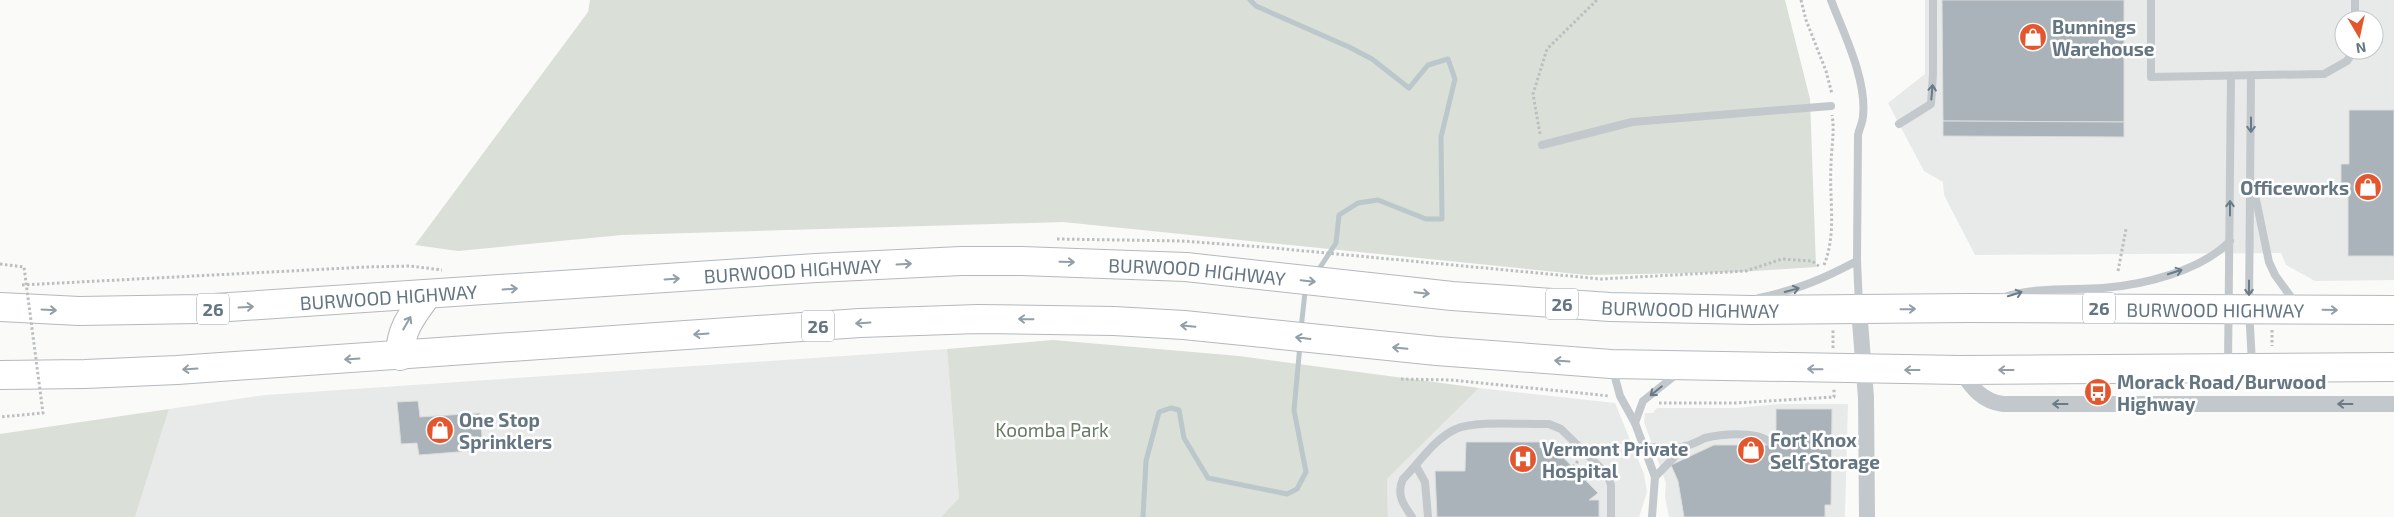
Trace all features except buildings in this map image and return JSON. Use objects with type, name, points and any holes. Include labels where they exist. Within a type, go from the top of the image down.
[{"type":"highway","name":"BURWOOD HIGHWAY","points":[[7,296],[79,311],[199,309],[816,268],[961,261],[1117,263],[1186,267],[1374,288],[1548,303],[1751,310],[1968,308],[2394,310]]},
{"type":"highway","points":[[400,356],[400,342],[404,326],[426,295]]},
{"type":"highway","name":"26","points":[[0,375],[177,370],[923,320],[1114,321],[1237,330],[1351,344],[1611,364],[1864,370],[2394,367]]},
{"type":"street","points":[[1846,310],[1864,370],[1867,517]]},
{"type":"street","points":[[1960,370],[1974,390],[1990,402],[2003,404],[2394,404]]},
{"type":"lane","points":[[1832,0],[1856,66],[1863,102],[1863,117],[1858,135],[1857,260],[1846,310]]},
{"type":"lane","points":[[1899,124],[1931,104],[1933,0]]},
{"type":"lane","points":[[2151,0],[2151,77],[2324,74],[2333,71],[2348,60]]},
{"type":"lane","points":[[2240,368],[2239,309],[2251,181],[2250,76]]},
{"type":"lane","points":[[2231,77],[2230,241],[2239,309],[2240,368]]},
{"type":"lane","points":[[1542,145],[1632,122],[1831,106]]},
{"type":"lane","points":[[2251,181],[2260,211],[2269,262],[2284,288],[2300,309]]},
{"type":"lane","points":[[1968,308],[2024,291],[2105,288],[2157,278],[2196,266],[2223,249],[2230,241]]},
{"type":"lane","points":[[1751,310],[1758,298],[1796,290],[1814,283],[1857,260]]},
{"type":"lane","points":[[1611,364],[1620,396],[1635,423],[1655,477],[1652,517]]},
{"type":"lane","points":[[1635,423],[1643,401],[1686,366]]},
{"type":"lane","points":[[1412,517],[1402,502],[1400,486],[1403,479],[1444,436],[1457,428],[1471,425],[1549,424],[1561,429],[1607,474],[1611,485],[1611,517]]},
{"type":"lane","points":[[1644,446],[1662,448],[1685,446],[1707,438],[1725,436],[1763,437],[1772,445]]},
{"type":"lane","points":[[1655,477],[1685,446]]},
{"type":"lane","points":[[1416,466],[1425,482],[1428,517]]},
{"type":"path","points":[[1542,145],[1533,94],[1547,49],[1597,0]]},
{"type":"path","points":[[1071,239],[1182,241],[1263,247],[1601,280],[1746,271],[1782,259],[1812,261],[1823,268],[1832,227],[1830,167],[1834,125],[1831,106],[1832,95],[1826,71],[1806,20],[1801,0]]},
{"type":"path","points":[[2118,271],[2126,230]]},
{"type":"path","points":[[0,264],[24,267],[43,413],[0,417]]},
{"type":"path","points":[[7,296],[366,267],[410,266],[446,270]]},
{"type":"path","points":[[1834,397],[1833,369],[1846,310]]},
{"type":"path","points":[[2272,322],[2272,347]]},
{"type":"shaded area","points":[[1925,0],[2394,0],[2394,280],[2315,281],[2286,265],[2281,253],[1975,255],[1944,195],[1943,182],[1924,171],[1888,103],[1925,74]]},
{"type":"shaded area","points":[[947,349],[959,498],[941,517],[135,517],[169,409],[265,395]]},
{"type":"shaded area","name":"Vermont Private Hospital","points":[[1479,388],[1615,403],[1644,474],[1647,492],[1639,517],[1388,517],[1387,479]]},
{"type":"shaded area","name":"Fort Knox Self Storage","points":[[1779,404],[1848,404],[1845,517],[1669,517],[1665,497],[1666,483],[1644,422],[1645,413],[1653,413],[1657,408],[1737,408]]},
{"type":"green space","points":[[590,0],[1785,0],[1810,99],[1816,267],[1740,272],[1587,275],[1063,222],[622,235],[458,251],[415,245],[588,12]]},
{"type":"green space","name":"Koomba Park","points":[[1053,340],[1239,356],[1479,388],[1387,479],[1388,517],[941,517],[959,498],[947,349]]},
{"type":"green space","points":[[169,409],[135,517],[0,517],[0,434]]},
{"type":"waterway","points":[[1250,0],[1256,6],[1372,59],[1409,88],[1428,65],[1448,59],[1455,79],[1441,137],[1442,219],[1426,219],[1378,200],[1358,203],[1339,215],[1336,243],[1317,272]]},
{"type":"waterway","points":[[1301,329],[1305,292],[1308,288]]},
{"type":"waterway","points":[[1143,517],[1146,461],[1159,412],[1171,408],[1179,410],[1184,438],[1208,478],[1287,494],[1297,489],[1306,472],[1294,410],[1300,345]]},
{"type":"place","name":"Bunnings Warehouse","points":[[2033,37]]},
{"type":"place","name":"Officeworks","points":[[2368,187]]},
{"type":"place","name":"Morack Road/Burwood Highway","points":[[2098,392]]},
{"type":"place","name":"One Stop Sprinklers","points":[[440,430]]},
{"type":"place","name":"Fort Knox Self Storage","points":[[1751,450]]},
{"type":"place","name":"Vermont Private Hospital","points":[[1523,459]]}]
